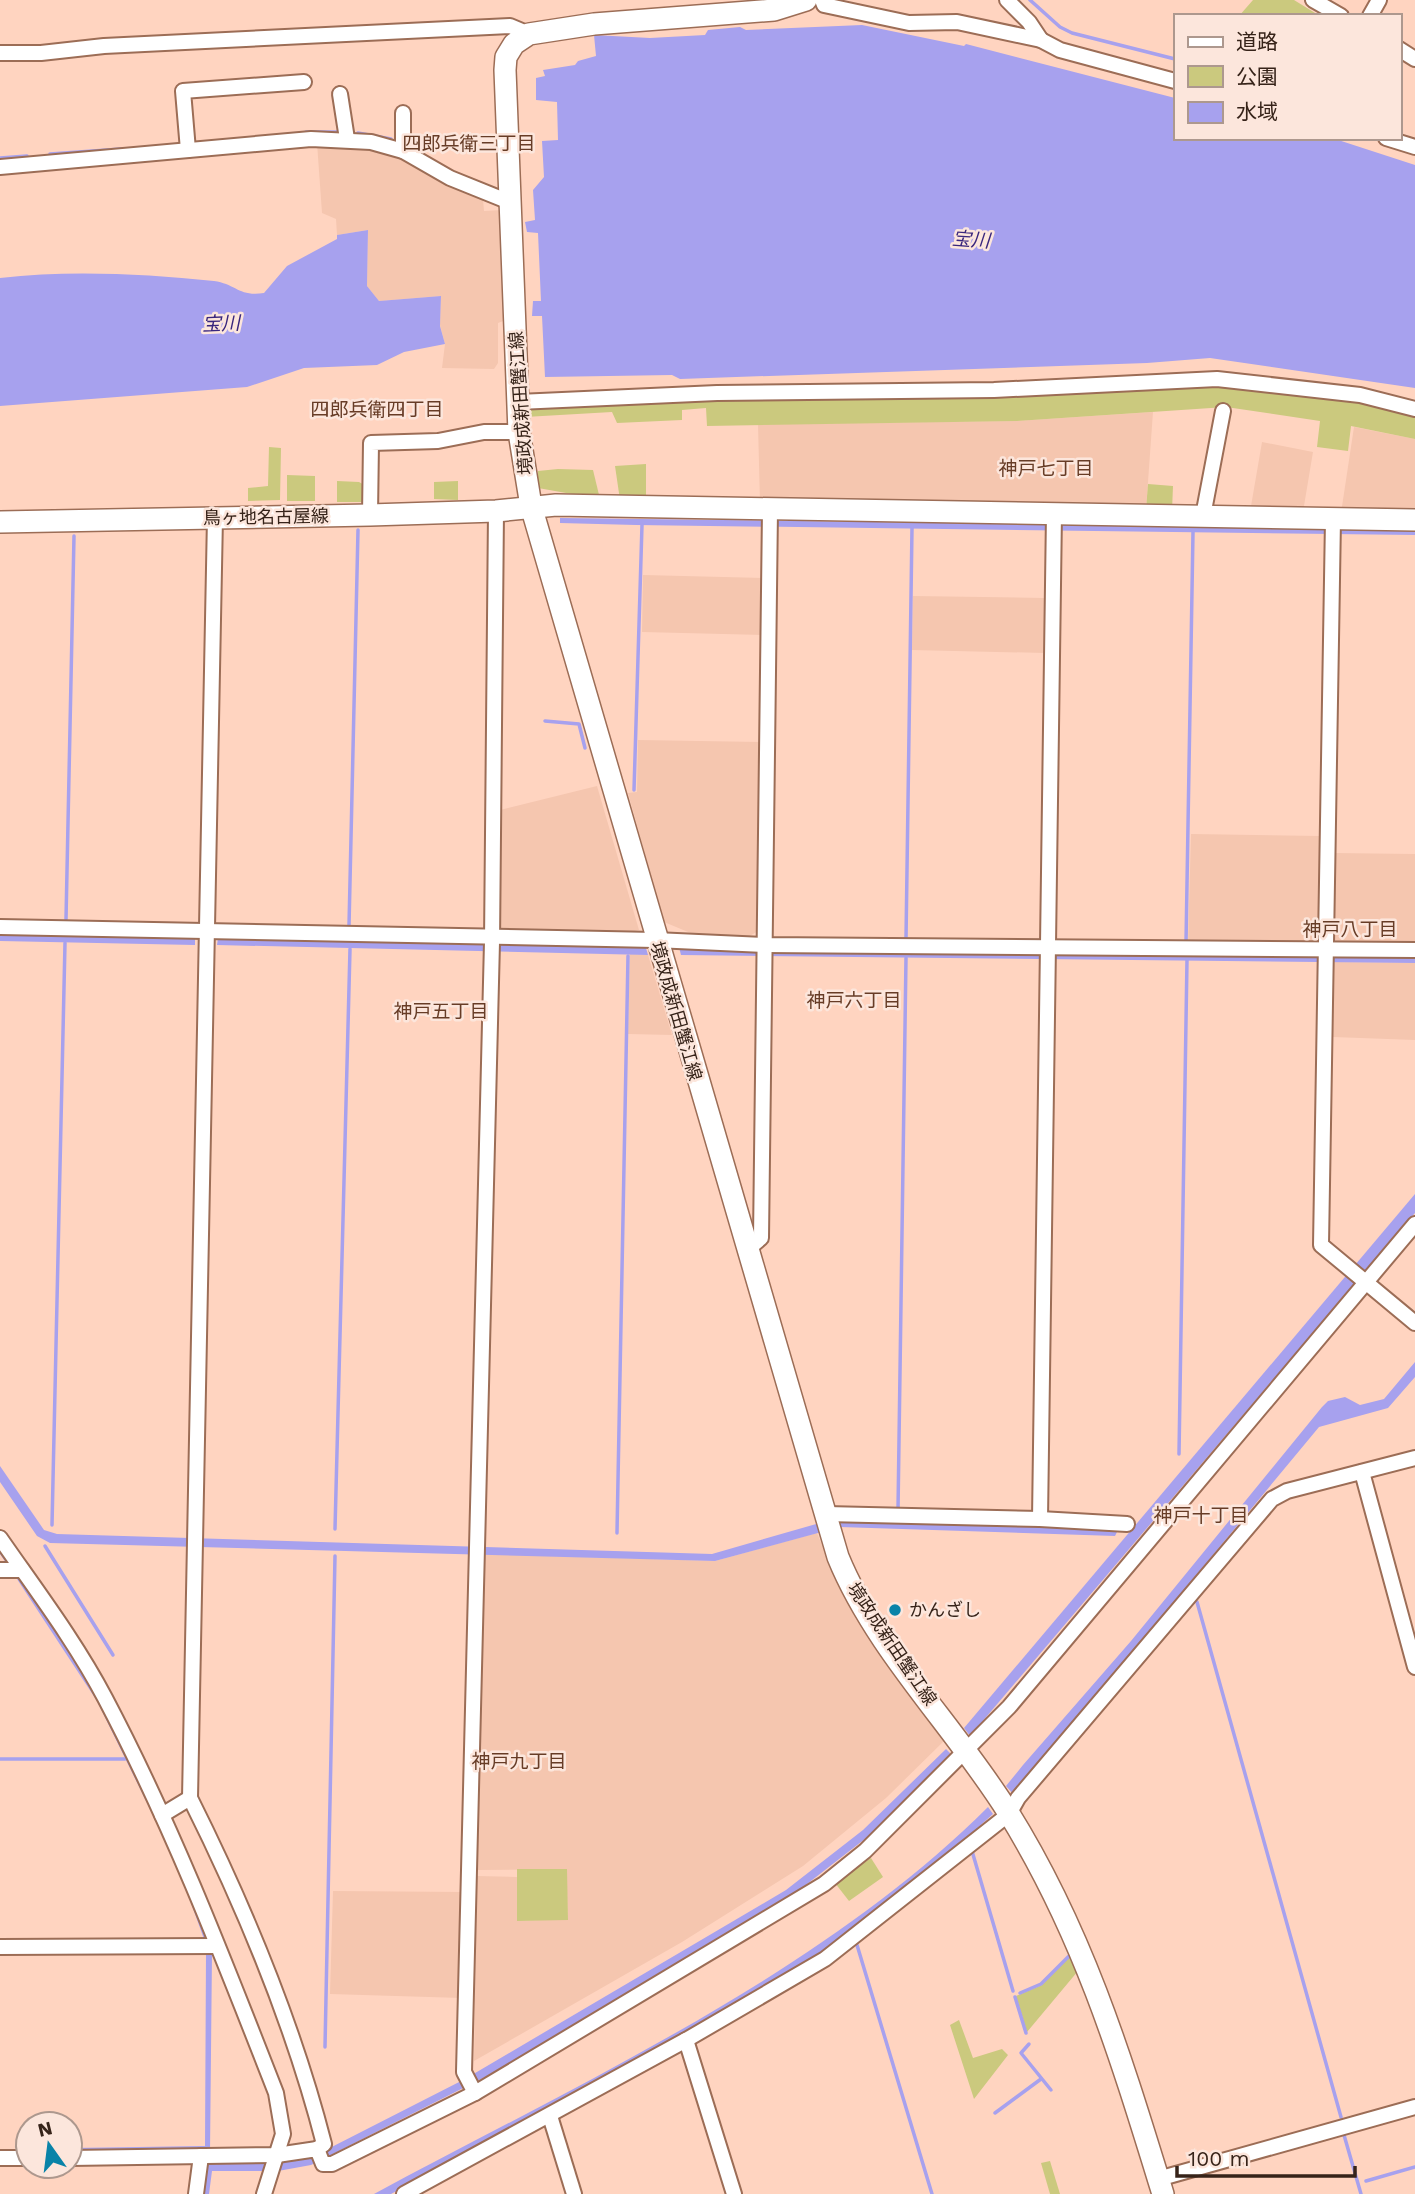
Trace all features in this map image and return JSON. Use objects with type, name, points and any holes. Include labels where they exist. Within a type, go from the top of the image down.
[{"type":"main road","points":[[529,34],[594,24],[774,10],[806,0]]},
{"type":"main road","name":"境政成新田蟹江線","points":[[529,34],[514,44],[506,57],[519,432],[531,506],[655,940],[832,1536],[848,1580],[863,1607],[1009,1814],[1057,1898],[1089,1967],[1160,2186]]},
{"type":"main road","name":"鳥ヶ地名古屋線","points":[[0,522],[370,515],[496,511],[531,506],[770,519],[1054,523],[1203,516],[1333,527],[1415,520]]},
{"type":"street","points":[[822,0],[824,5],[909,23],[957,22],[1041,40],[1060,50],[1174,80]]},
{"type":"street","points":[[1007,0],[1029,22],[1041,40]]},
{"type":"street","points":[[1313,0],[1338,14]]},
{"type":"street","points":[[0,53],[41,53],[104,46],[510,26],[529,34]]},
{"type":"street","points":[[188,150],[183,91],[304,82]]},
{"type":"street","points":[[340,94],[346,139]]},
{"type":"street","points":[[403,113],[403,151]]},
{"type":"street","points":[[0,167],[310,139],[346,139],[371,142],[403,151],[450,178],[512,203]]},
{"type":"street","points":[[1392,140],[1415,147]]},
{"type":"street","points":[[518,402],[717,393],[994,390],[1217,379],[1360,395],[1415,409]]},
{"type":"street","points":[[1203,516],[1223,411]]},
{"type":"street","points":[[370,515],[371,443],[438,441],[484,432],[519,432]]},
{"type":"street","points":[[471,2085],[478,1549],[492,944],[496,511]]},
{"type":"street","points":[[215,517],[190,1798],[239,1898],[279,1998],[300,2057],[324,2144],[320,2154]]},
{"type":"street","points":[[747,1250],[761,1238],[770,519]]},
{"type":"street","points":[[1040,1519],[1054,523]]},
{"type":"street","points":[[1333,527],[1321,1245],[1415,1323]]},
{"type":"street","points":[[0,927],[207,932],[492,944],[655,940],[765,950],[1327,956],[1415,950]]},
{"type":"street","points":[[320,2154],[332,2164],[824,1884],[902,1817],[1009,1707],[1363,1281],[1415,1224]]},
{"type":"street","points":[[404,2194],[550,2116],[825,1959],[1009,1814],[1018,1798],[1198,1588],[1261,1508],[1287,1491],[1415,1458]]},
{"type":"street","points":[[1362,1472],[1415,1667]]},
{"type":"street","points":[[826,1514],[1040,1519],[1127,1524]]},
{"type":"street","points":[[0,1538],[76,1648],[105,1697],[185,1861],[215,1946],[276,2093],[283,2134],[264,2194]]},
{"type":"street","points":[[0,1570],[22,1570]]},
{"type":"street","points":[[162,1815],[190,1798]]},
{"type":"street","points":[[0,1947],[215,1946]]},
{"type":"street","points":[[686,2040],[734,2194]]},
{"type":"street","points":[[1160,2186],[1415,2107]]},
{"type":"street","points":[[550,2116],[574,2194]]},
{"type":"street","points":[[84,2158],[201,2156],[275,2163],[320,2154]]},
{"type":"street","points":[[196,2194],[201,2156]]},
{"type":"shaded area","points":[[317,143],[379,147],[483,199],[484,211],[502,210],[506,320],[498,323],[498,363],[494,369],[442,368],[445,344],[440,325],[441,296],[379,301],[367,286],[368,230],[337,235],[336,219],[322,213]]},
{"type":"shaded area","points":[[1153,412],[1146,510],[760,503],[758,424],[1017,421]]},
{"type":"shaded area","points":[[1354,427],[1415,439],[1415,514],[1341,513]]},
{"type":"shaded area","points":[[1262,442],[1313,452],[1303,512],[1250,512]]},
{"type":"shaded area","points":[[643,575],[765,578],[764,635],[642,632]]},
{"type":"shaded area","points":[[913,596],[1044,598],[1045,653],[912,650]]},
{"type":"shaded area","points":[[638,740],[761,742],[758,931],[748,937],[693,934],[664,922],[628,793],[637,792]]},
{"type":"shaded area","points":[[597,786],[639,930],[622,934],[497,931],[500,810]]},
{"type":"shaded area","points":[[1191,834],[1320,836],[1320,945],[1188,944]]},
{"type":"shaded area","points":[[1334,853],[1415,854],[1415,944],[1334,942]]},
{"type":"shaded area","points":[[630,954],[648,955],[672,1035],[628,1034]]},
{"type":"shaded area","points":[[1334,962],[1415,963],[1415,1040],[1333,1037]]},
{"type":"shaded area","points":[[817,1533],[831,1567],[874,1646],[946,1739],[886,1798],[803,1866],[682,1942],[474,2061],[477,1876],[517,1877],[517,1921],[568,1919],[566,1869],[477,1870],[484,1554],[715,1561]]},
{"type":"shaded area","points":[[333,1891],[464,1892],[462,1998],[330,1994]]},
{"type":"green space","points":[[1253,0],[1294,0],[1317,14],[1241,14]]},
{"type":"green space","points":[[1216,383],[1399,406],[1415,411],[1415,439],[1351,426],[1348,451],[1317,447],[1320,421],[1226,407],[1017,421],[707,426],[706,408],[682,410],[682,420],[617,423],[612,412],[525,417],[524,409],[539,405]]},
{"type":"green space","points":[[269,447],[281,448],[280,500],[248,501],[248,488],[268,486]]},
{"type":"green space","points":[[646,464],[646,501],[620,500],[615,466]]},
{"type":"green space","points":[[593,470],[600,499],[538,488],[538,471]]},
{"type":"green space","points":[[287,475],[315,476],[315,501],[287,501]]},
{"type":"green space","points":[[337,481],[359,482],[366,486],[365,502],[337,502]]},
{"type":"green space","points":[[458,481],[458,500],[434,499],[434,482]]},
{"type":"green space","points":[[1148,484],[1173,486],[1172,511],[1146,510]]},
{"type":"green space","points":[[871,1858],[883,1877],[849,1901],[835,1883]]},
{"type":"green space","points":[[517,1869],[567,1869],[568,1920],[517,1921]]},
{"type":"green space","points":[[1071,1955],[1078,1971],[1027,2032],[1016,1996],[1042,1985]]},
{"type":"green space","points":[[959,2020],[973,2058],[1002,2049],[1008,2055],[974,2099],[950,2025]]},
{"type":"green space","points":[[1050,2161],[1060,2194],[1050,2194],[1041,2163]]},
{"type":"water","name":"宝川","points":[[862,25],[964,46],[966,44],[1174,98],[1174,140],[1338,140],[1415,165],[1415,388],[1210,358],[1147,363],[680,379],[672,375],[545,377],[542,316],[532,316],[533,301],[541,301],[538,233],[527,232],[525,222],[535,220],[533,190],[544,177],[542,141],[558,140],[557,102],[536,100],[536,78],[545,76],[543,70],[575,65],[578,61],[596,56],[594,35],[650,38],[705,35],[708,30],[740,27],[746,30]]},
{"type":"water","name":"宝川","points":[[368,230],[367,286],[379,301],[441,296],[440,326],[445,344],[404,352],[377,365],[304,368],[247,387],[0,406],[0,278],[53,274],[134,275],[214,281],[243,292],[264,293],[287,266],[337,239],[337,235]]},
{"type":"water","points":[[560,518],[1415,529],[1415,535],[636,525],[560,523]]},
{"type":"water","points":[[0,934],[195,937],[195,945],[0,941]]},
{"type":"water","points":[[218,938],[646,948],[648,955],[217,945]]},
{"type":"water","points":[[679,947],[1415,958],[1415,963],[681,955]]},
{"type":"water","points":[[1415,1194],[1415,1213],[970,1736],[964,1728]]},
{"type":"water","points":[[1415,1362],[1415,1377],[1388,1408],[1319,1427],[1014,1795],[1006,1786],[1131,1641],[1322,1407],[1328,1401],[1345,1397],[1360,1405],[1384,1399]]},
{"type":"water","points":[[0,1466],[44,1530],[57,1534],[712,1554],[837,1518],[1120,1526],[1115,1536],[840,1527],[715,1561],[50,1543],[37,1536],[0,1482]]},
{"type":"water","points":[[20,1577],[76,1663],[126,1752],[170,1843],[208,1938],[204,1939],[177,1864],[97,1701],[17,1579]]},
{"type":"water","points":[[946,1749],[952,1755],[870,1835],[789,1898],[487,2076],[311,2165],[278,2171],[212,2171],[209,2194],[203,2194],[208,2163],[281,2163],[316,2155],[465,2079],[786,1890],[863,1830]]},
{"type":"water","points":[[988,1807],[993,1814],[950,1852],[884,1907],[814,1957],[711,2020],[552,2108],[391,2194],[374,2194],[615,2067],[775,1973],[851,1922],[922,1867]]},
{"type":"water","points":[[206,1953],[212,1953],[210,2152],[84,2153],[84,2148],[205,2146]]},
{"type":"waterway","points":[[1030,0],[1060,27],[1072,33],[1174,59]]},
{"type":"waterway","points":[[306,132],[339,132]]},
{"type":"waterway","points":[[358,133],[391,139]]},
{"type":"waterway","points":[[50,154],[121,149]]},
{"type":"waterway","points":[[0,158],[27,156]]},
{"type":"waterway","points":[[634,790],[642,525]]},
{"type":"waterway","points":[[906,939],[912,528]]},
{"type":"waterway","points":[[349,926],[358,530]]},
{"type":"waterway","points":[[1186,943],[1193,532]]},
{"type":"waterway","points":[[66,919],[74,536]]},
{"type":"waterway","points":[[545,721],[579,724],[585,748]]},
{"type":"waterway","points":[[52,1525],[65,943]]},
{"type":"waterway","points":[[335,1529],[350,949]]},
{"type":"waterway","points":[[617,1533],[628,956]]},
{"type":"waterway","points":[[898,1510],[906,958]]},
{"type":"waterway","points":[[1179,1454],[1187,960]]},
{"type":"waterway","points":[[45,1546],[113,1655]]},
{"type":"waterway","points":[[0,1551],[9,1564]]},
{"type":"waterway","points":[[325,2047],[335,1556]]},
{"type":"waterway","points":[[1197,1602],[1341,2117]]},
{"type":"waterway","points":[[0,1759],[125,1759]]},
{"type":"waterway","points":[[972,1851],[1013,1991]]},
{"type":"waterway","points":[[857,1945],[932,2194]]},
{"type":"waterway","points":[[1020,1993],[1041,1984],[1071,1954]]},
{"type":"waterway","points":[[1015,1997],[1026,2033]]},
{"type":"waterway","points":[[1029,2044],[1021,2053],[1051,2090]]},
{"type":"waterway","points":[[995,2113],[1041,2079]]},
{"type":"waterway","points":[[1344,2135],[1361,2194]]},
{"type":"waterway","points":[[1366,2181],[1415,2167]]},
{"type":"place","name":"かんざし","points":[[895,1610]]},
{"type":"district","name":"四郎兵衛三丁目","points":[[469,143]]},
{"type":"district","name":"四郎兵衛四丁目","points":[[377,409]]},
{"type":"district","name":"神戸七丁目","points":[[1046,468]]},
{"type":"district","name":"神戸八丁目","points":[[1350,929]]},
{"type":"district","name":"神戸六丁目","points":[[854,1000]]},
{"type":"district","name":"神戸五丁目","points":[[441,1011]]},
{"type":"district","name":"神戸十丁目","points":[[1201,1515]]},
{"type":"district","name":"神戸九丁目","points":[[519,1761]]}]
